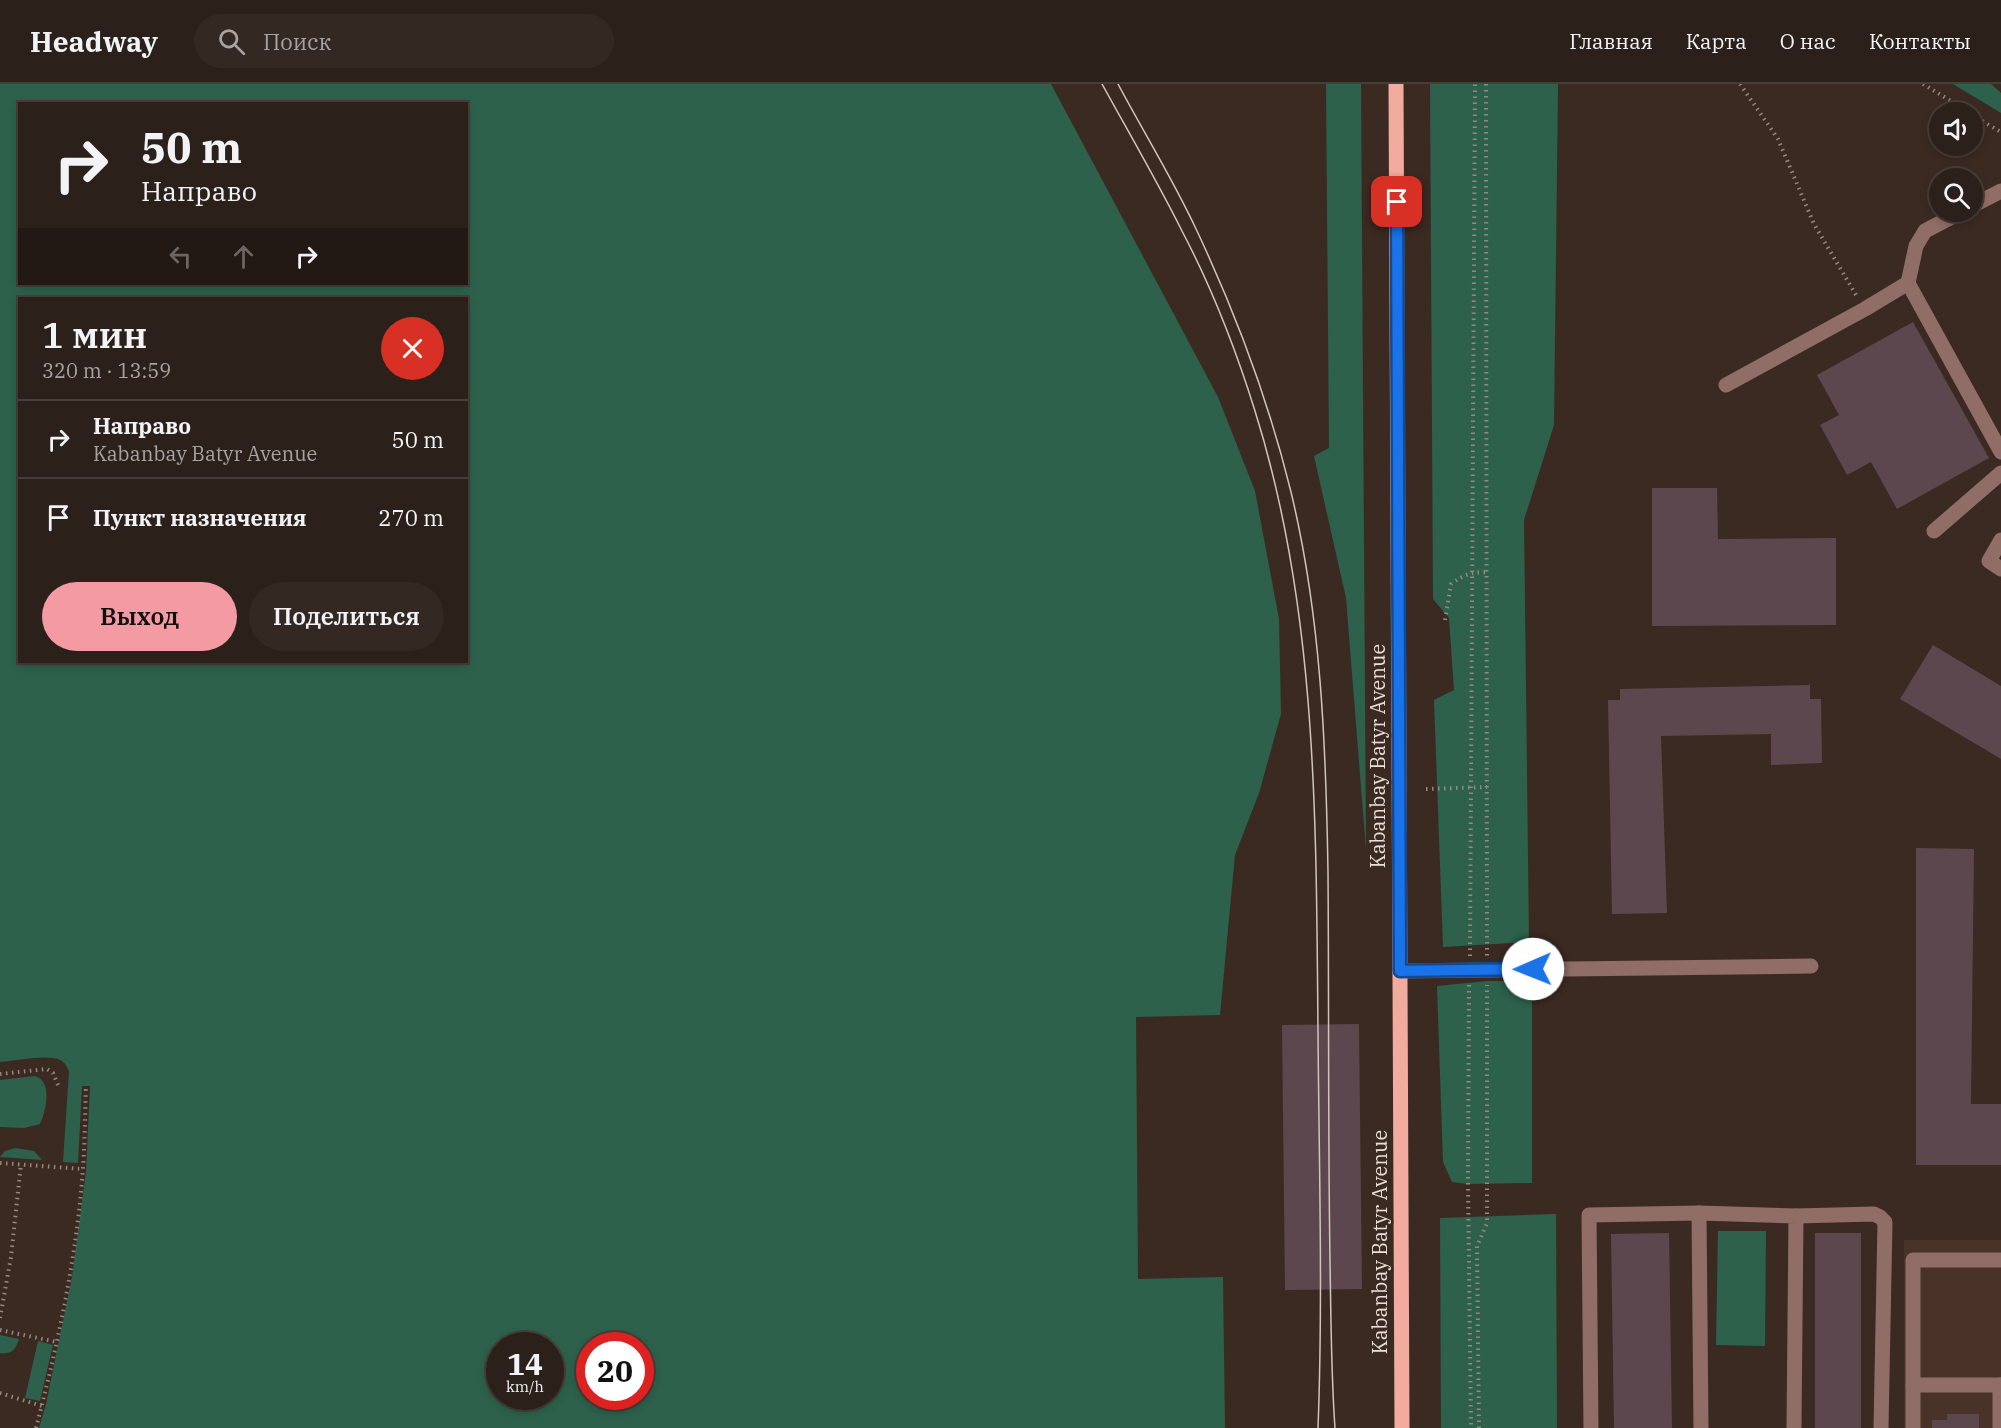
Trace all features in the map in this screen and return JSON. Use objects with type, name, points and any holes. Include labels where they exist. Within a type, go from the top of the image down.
[{"type":"main road","name":"Kabanbay Batyr Avenue","points":[[1396,84],[1402,1428]]},
{"type":"street","points":[[1983,200],[2001,191]]},
{"type":"street","points":[[1942,222],[1925,231],[1916,246],[1908,283],[2001,452]]},
{"type":"street","points":[[1726,385],[1908,283]]},
{"type":"street","points":[[1934,531],[2001,473]]},
{"type":"street","points":[[2001,540],[1989,561],[2001,569]]},
{"type":"street","points":[[1400,971],[1811,966]]},
{"type":"street","points":[[1699,1213],[1701,1428]]},
{"type":"street","points":[[1591,1428],[1589,1215],[1699,1213],[1796,1216],[1874,1214],[1885,1222],[1881,1428]]},
{"type":"street","points":[[1794,1428],[1796,1216]]},
{"type":"street","points":[[1914,1428],[1913,1260],[2001,1260]]},
{"type":"street","points":[[1913,1385],[2000,1385],[2000,1428]]},
{"type":"path","points":[[1471,1428],[1468,1184],[1475,84]]},
{"type":"path","points":[[1479,1428],[1478,1246],[1487,1223],[1486,84]]},
{"type":"path","points":[[1740,84],[1778,139],[1814,224],[1865,309]]},
{"type":"path","points":[[1923,84],[1952,102]]},
{"type":"path","points":[[1983,121],[2001,132]]},
{"type":"path","points":[[1445,620],[1451,584],[1461,576],[1472,572],[1486,572]]},
{"type":"path","points":[[1426,789],[1487,787]]},
{"type":"path","points":[[0,1074],[47,1069],[53,1072],[58,1085]]},
{"type":"path","points":[[36,1428],[70,1276],[83,1169],[86,1085]]},
{"type":"path","points":[[0,1163],[83,1169]]},
{"type":"path","points":[[0,1318],[11,1257],[21,1164]]},
{"type":"path","points":[[0,1330],[57,1342]]},
{"type":"path","points":[[0,1393],[42,1406]]},
{"type":"shaded area","points":[[1904,1240],[2001,1240],[2001,1428],[1904,1428]]},
{"type":"green space","points":[[0,84],[1051,84],[1218,397],[1255,491],[1279,619],[1281,714],[1259,793],[1235,855],[1220,1015],[1136,1017],[1138,1279],[1223,1277],[1225,1428],[39,1428],[72,1277],[86,1171],[90,1086],[82,1086],[78,1163],[63,1162],[69,1071],[60,1060],[48,1058],[0,1062]]},
{"type":"green space","points":[[1326,84],[1361,84],[1366,850],[1346,598],[1314,456],[1329,448]]},
{"type":"green space","points":[[1430,84],[1558,84],[1554,425],[1524,520],[1529,942],[1443,947],[1434,700],[1454,690],[1449,618],[1433,599]]},
{"type":"green space","points":[[1953,84],[1991,84],[2001,93],[2001,113]]},
{"type":"green space","points":[[1487,981],[1532,981],[1532,1183],[1452,1182],[1443,1162],[1437,986]]},
{"type":"green space","points":[[35,1076],[41,1079],[46,1090],[46,1104],[40,1124],[24,1128],[0,1127],[0,1080]]},
{"type":"green space","points":[[15,1148],[34,1151],[42,1160],[0,1157],[5,1151]]},
{"type":"green space","points":[[1556,1214],[1557,1428],[1441,1428],[1440,1218]]},
{"type":"green space","points":[[1718,1231],[1766,1231],[1765,1346],[1716,1345]]},
{"type":"green space","points":[[0,1335],[19,1339],[16,1346],[7,1353],[0,1353]]},
{"type":"green space","points":[[38,1341],[53,1345],[40,1401],[25,1398]]},
{"type":"building","points":[[1913,322],[1989,458],[1897,509],[1871,462],[1847,475],[1820,425],[1839,415],[1817,375]]},
{"type":"building","points":[[1652,488],[1717,488],[1718,539],[1836,538],[1836,625],[1652,626]]},
{"type":"building","points":[[1933,645],[2001,686],[2001,759],[1900,699]]},
{"type":"building","points":[[1810,685],[1810,699],[1821,699],[1822,763],[1771,765],[1771,734],[1661,736],[1667,913],[1612,914],[1608,700],[1620,700],[1620,689]]},
{"type":"building","points":[[1916,848],[1974,849],[1971,1104],[2001,1104],[2001,1165],[1916,1165]]},
{"type":"building","points":[[1359,1024],[1362,1289],[1285,1290],[1282,1025]]},
{"type":"building","points":[[1669,1233],[1672,1428],[1614,1428],[1611,1234]]},
{"type":"building","points":[[1815,1233],[1861,1233],[1861,1428],[1815,1428]]},
{"type":"building","points":[[1947,1414],[1979,1414],[1979,1428],[1932,1428],[1932,1420],[1947,1420]]},
{"type":"tram line","points":[[1102,84],[1172,212],[1223,320],[1255,411],[1276,487],[1291,563],[1302,640],[1314,797],[1320,1230],[1318,1428]]},
{"type":"tram line","points":[[1118,84],[1188,212],[1238,326],[1273,425],[1291,492],[1309,586],[1320,681],[1327,824],[1330,1261],[1335,1428]]},
{"type":"route","points":[[1397,202],[1400,971],[1533,969]]}]
